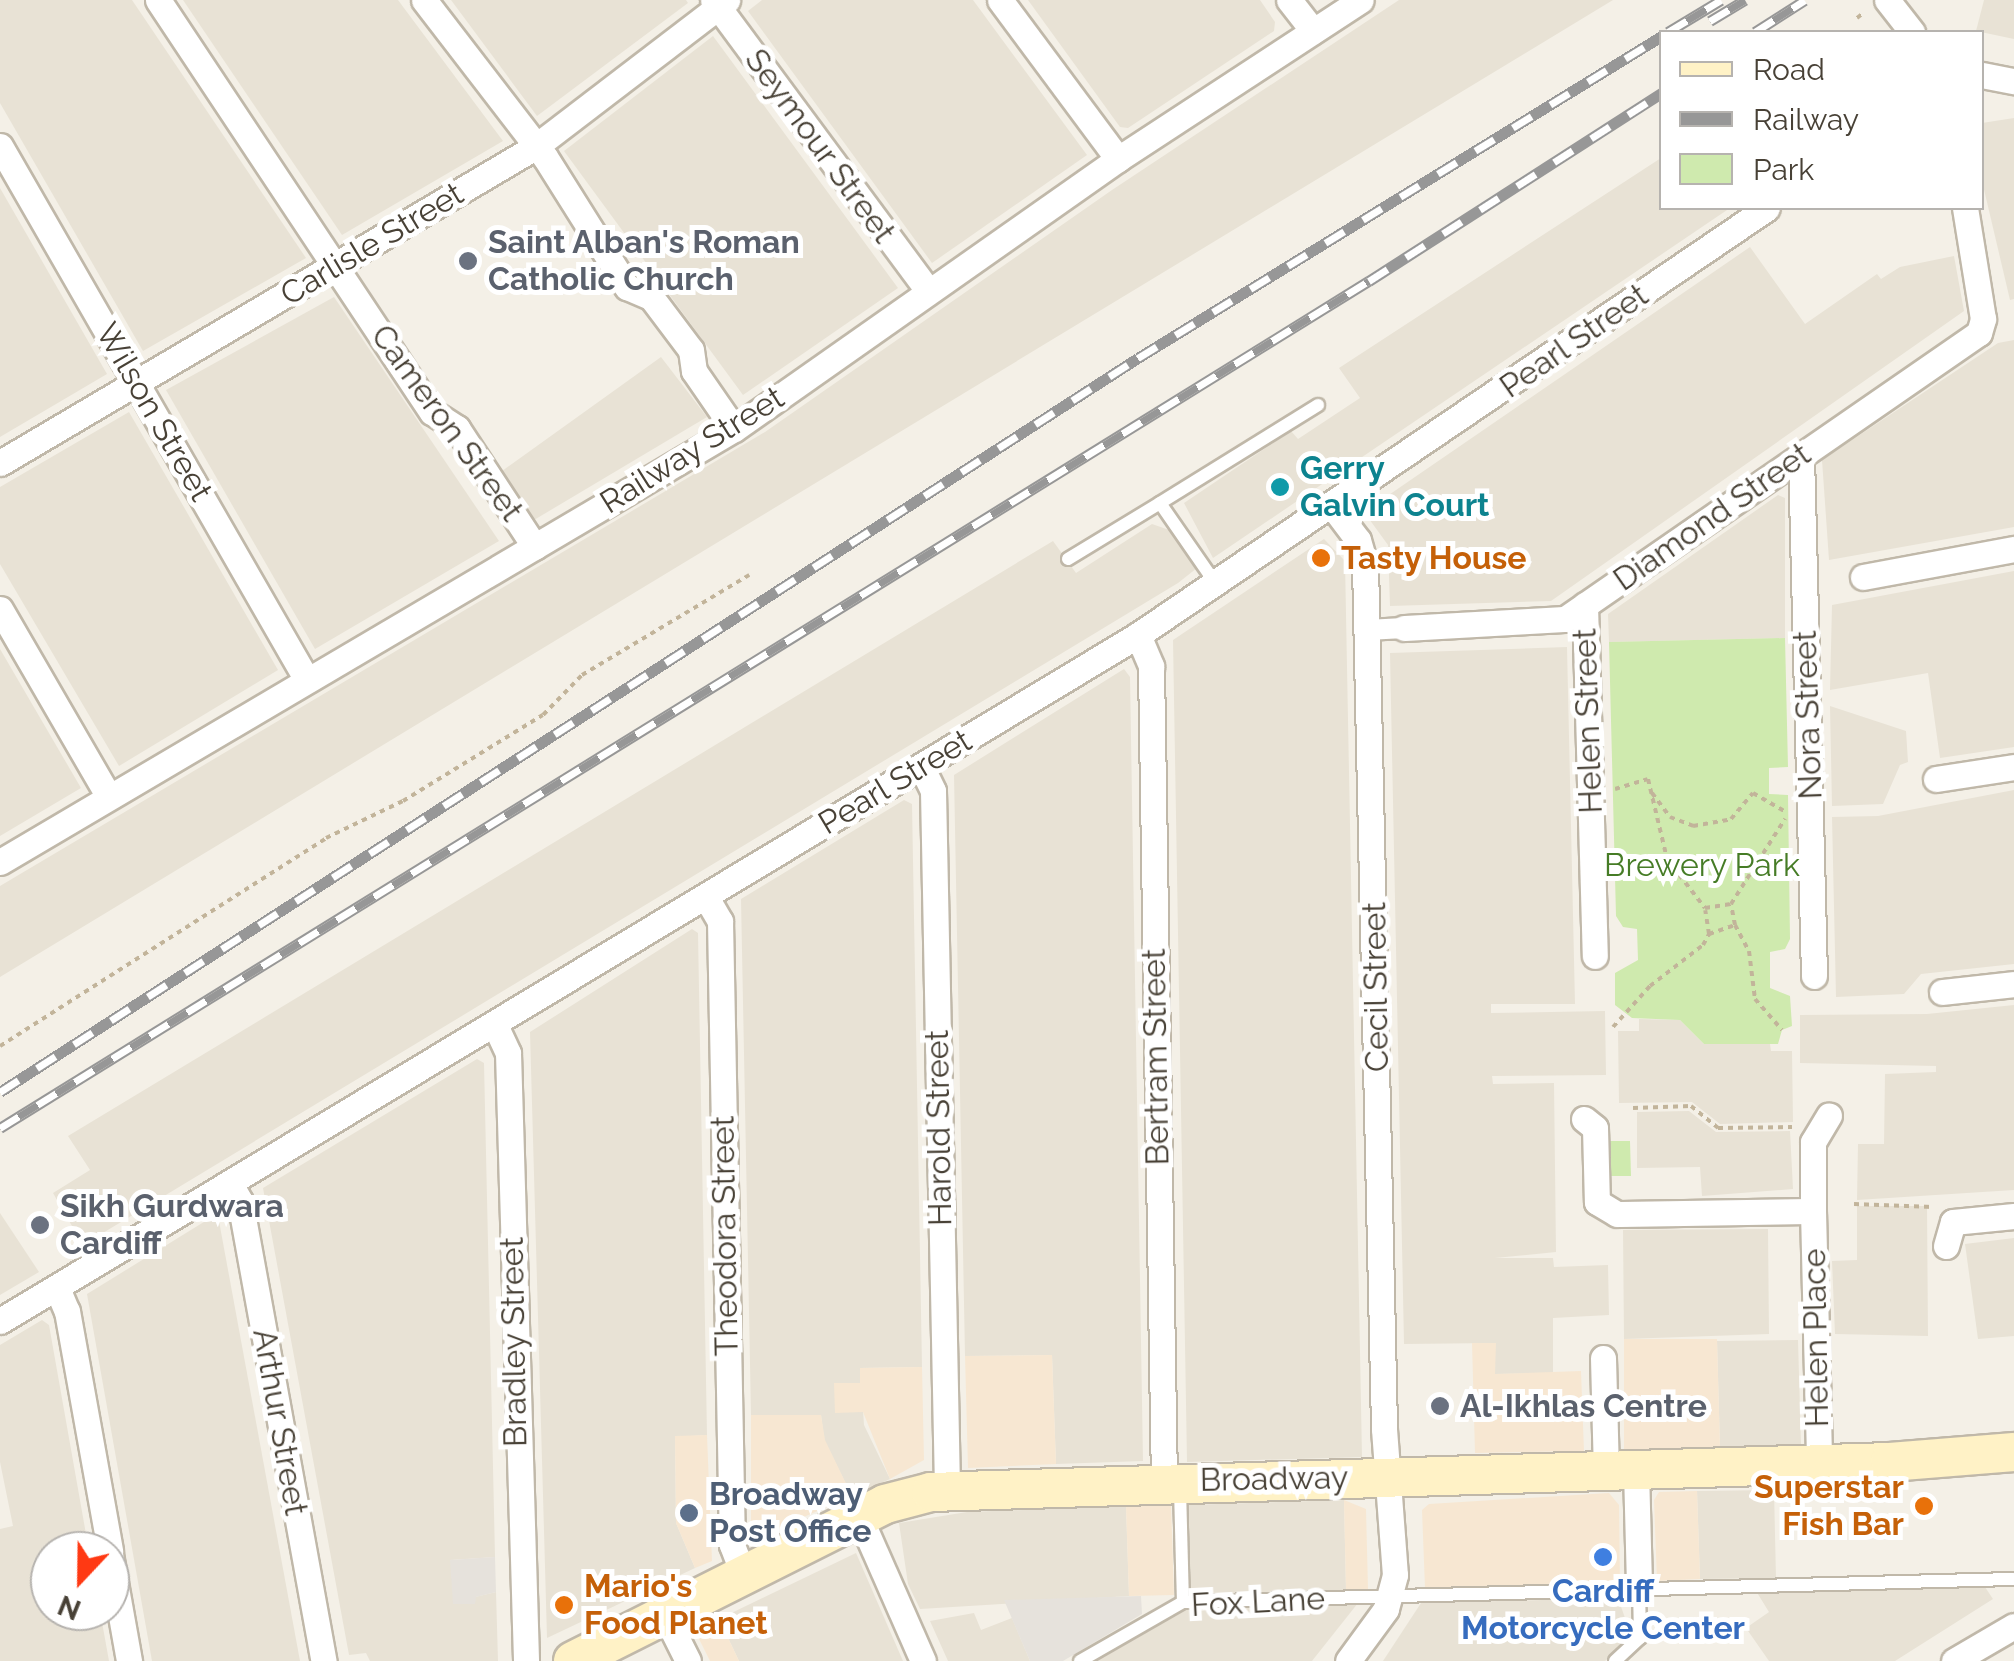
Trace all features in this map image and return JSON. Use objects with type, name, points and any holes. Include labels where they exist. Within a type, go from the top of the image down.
[{"type":"main road","name":"Broadway","points":[[573,1661],[899,1498],[947,1491],[1172,1481],[1819,1464],[2014,1452]]},
{"type":"street","name":"Cameron Street","points":[[158,0],[432,412],[457,428],[535,547]]},
{"type":"street","points":[[424,0],[535,147],[626,287],[651,298],[691,350],[694,371],[734,429]]},
{"type":"street","points":[[1000,0],[1118,159]]},
{"type":"street","points":[[1290,0],[1313,31]]},
{"type":"street","name":"Railway Street","points":[[0,862],[734,429],[1118,159],[1360,0]]},
{"type":"street","points":[[1887,0],[1910,30]]},
{"type":"street","name":"Carlisle Street","points":[[0,463],[535,147],[719,2]]},
{"type":"street","name":"Seymour Street","points":[[719,2],[928,292]]},
{"type":"street","points":[[1984,75],[2014,80]]},
{"type":"street","name":"Wilson Street","points":[[0,146],[307,680]]},
{"type":"street","name":"Pearl Street","points":[[0,1321],[1138,635],[1333,507],[1764,210]]},
{"type":"street","name":"Diamond Street","points":[[1404,628],[1554,623],[1980,332],[1983,319],[1965,210]]},
{"type":"street","name":"Nora Street","points":[[1801,455],[1800,813],[1814,976]]},
{"type":"street","name":"Cecil Street","points":[[1333,507],[1363,553],[1391,1596]]},
{"type":"street","points":[[1862,577],[2014,549]]},
{"type":"street","name":"Helen Street","points":[[1585,605],[1595,956]]},
{"type":"street","points":[[0,609],[109,797]]},
{"type":"street","points":[[1367,630],[1404,628]]},
{"type":"street","name":"Bertram Street","points":[[1138,635],[1151,666],[1172,1481]]},
{"type":"street","points":[[1936,778],[2014,767]]},
{"type":"street","name":"Harold Street","points":[[922,768],[933,791],[947,1491]]},
{"type":"street","name":"Theodora Street","points":[[706,897],[720,922],[732,1545],[744,1576]]},
{"type":"street","points":[[1942,992],[2014,984]]},
{"type":"street","name":"Bradley Street","points":[[496,1025],[508,1053],[526,1661]]},
{"type":"street","name":"Helen Place","points":[[1819,1464],[1813,1142],[1829,1116]]},
{"type":"street","name":"Helen Place","points":[[1584,1119],[1595,1128],[1597,1202],[1605,1211],[1813,1211]]},
{"type":"street","name":"Arthur Street","points":[[231,1184],[240,1201],[324,1661]]},
{"type":"street","points":[[1949,1234],[2014,1216]]},
{"type":"street","points":[[56,1288],[66,1306],[106,1531]]},
{"type":"street","points":[[1603,1358],[1639,1586]]},
{"type":"street","points":[[860,1518],[923,1661]]},
{"type":"street","points":[[1348,1661],[1391,1596]]},
{"type":"street","points":[[665,1615],[688,1661]]},
{"type":"street","points":[[1954,1661],[2014,1626]]},
{"type":"street","points":[[124,1631],[129,1661]]},
{"type":"lane","points":[[1068,559],[1318,404]]},
{"type":"lane","points":[[1160,503],[1216,584]]},
{"type":"lane","points":[[1172,1481],[1183,1602]]},
{"type":"lane","name":"Fox Lane","points":[[1080,1661],[1183,1602],[1639,1586],[2014,1580]]},
{"type":"lane","points":[[1615,1661],[1640,1638],[1639,1586]]},
{"type":"path","points":[[0,1046],[326,838],[404,802],[544,716],[582,675],[750,575]]},
{"type":"path","points":[[1590,790],[1648,779],[1668,859],[1704,908],[1709,934]]},
{"type":"path","points":[[1650,788],[1670,817],[1693,826],[1732,819],[1753,794],[1800,813],[1731,904],[1704,908]]},
{"type":"path","points":[[1731,904],[1735,926],[1749,951],[1755,999],[1782,1030]]},
{"type":"path","points":[[1613,1027],[1709,934],[1735,926]]},
{"type":"path","points":[[1634,1108],[1691,1106],[1718,1128],[1797,1127]]},
{"type":"path","points":[[1854,1204],[1928,1202],[1949,1234]]},
{"type":"shaded area","points":[[0,0],[132,0],[306,258],[143,351],[0,103]]},
{"type":"shaded area","points":[[183,0],[398,0],[503,141],[342,235]]},
{"type":"shaded area","points":[[451,0],[686,0],[688,3],[537,116]]},
{"type":"shaded area","points":[[762,0],[973,0],[1087,155],[932,263],[748,11]]},
{"type":"shaded area","points":[[1028,0],[1260,0],[1275,22],[1274,31],[1128,128],[1120,127]]},
{"type":"shaded area","points":[[1399,0],[1613,0],[0,977],[0,886],[765,432],[1112,190]]},
{"type":"shaded area","points":[[1984,0],[2014,0],[2014,39],[1976,30]]},
{"type":"shaded area","points":[[713,36],[898,288],[743,395],[564,151]]},
{"type":"shaded area","points":[[2014,118],[2014,299],[2010,300],[1984,190],[1984,123]]},
{"type":"shaded area","points":[[1659,159],[1659,210],[1727,210],[1213,558],[1184,503],[1291,431],[1298,439],[1360,398],[1339,368]]},
{"type":"shaded area","points":[[0,188],[107,374],[0,437]]},
{"type":"shaded area","points":[[1750,247],[1805,324],[1877,274],[1881,279],[1900,267],[1954,256],[1964,311],[1551,601],[1390,606],[1388,545],[1364,512]]},
{"type":"shaded area","points":[[334,297],[499,541],[315,649],[166,390]]},
{"type":"shaded area","points":[[2014,340],[2014,527],[1829,560],[1822,460],[1998,343]]},
{"type":"shaded area","points":[[661,357],[707,417],[534,520],[502,471]]},
{"type":"shaded area","points":[[129,412],[278,670],[119,766],[0,564],[0,487]]},
{"type":"shaded area","points":[[1778,495],[1785,498],[1785,638],[1609,642],[1608,614]]},
{"type":"shaded area","points":[[1152,524],[1172,531],[1197,568],[1178,583],[83,1245],[53,1193],[90,1170],[68,1136],[1053,541],[1076,573]]},
{"type":"shaded area","points":[[1324,539],[1345,561],[1362,1457],[1187,1462],[1173,640]]},
{"type":"shaded area","points":[[2014,571],[2014,747],[1940,758],[1928,673],[1830,690],[1832,605]]},
{"type":"shaded area","points":[[1567,647],[1575,1004],[1491,1004],[1491,1013],[1605,1011],[1606,1075],[1492,1076],[1493,1084],[1554,1083],[1556,1252],[1495,1258],[1553,1258],[1554,1267],[1608,1265],[1609,1315],[1553,1318],[1553,1373],[1495,1374],[1495,1343],[1404,1344],[1390,653]]},
{"type":"shaded area","points":[[0,649],[81,788],[0,836]]},
{"type":"shaded area","points":[[1124,669],[1130,677],[1143,1461],[1056,1464],[1052,1355],[965,1356],[954,775]]},
{"type":"shaded area","points":[[1830,706],[1906,731],[1908,762],[1900,765],[1883,804],[1832,806]]},
{"type":"shaded area","points":[[2014,790],[2014,964],[1921,974],[1904,994],[1836,997],[1832,817],[1878,816]]},
{"type":"shaded area","points":[[904,800],[912,804],[922,1367],[860,1368],[864,1425],[890,1479],[852,1496],[824,1440],[821,1415],[751,1415],[741,899]]},
{"type":"shaded area","points":[[692,929],[698,933],[707,1435],[675,1437],[676,1523],[695,1568],[547,1638],[530,1032]]},
{"type":"shaded area","points":[[2014,1005],[2014,1190],[1857,1200],[1858,1144],[1884,1144],[1885,1074],[1936,1072],[1936,1066],[1800,1063],[1800,1015],[1927,1014]]},
{"type":"shaded area","points":[[1639,1019],[1680,1020],[1704,1044],[1770,1044],[1771,1051],[1792,1051],[1793,1122],[1720,1124],[1692,1102],[1619,1103],[1618,1031],[1639,1031]]},
{"type":"shaded area","points":[[477,1059],[484,1063],[495,1557],[450,1560],[475,1597],[496,1592],[498,1661],[370,1661],[366,1653],[349,1655],[263,1188]]},
{"type":"shaded area","points":[[1689,1111],[1716,1132],[1790,1131],[1793,1189],[1702,1196],[1700,1167],[1637,1168],[1637,1112]]},
{"type":"shaded area","points":[[1857,1206],[1927,1206],[1928,1336],[1835,1334],[1832,1261],[1857,1260]]},
{"type":"shaded area","points":[[0,1213],[39,1272],[0,1295]]},
{"type":"shaded area","points":[[212,1217],[219,1221],[300,1661],[152,1661],[87,1294]]},
{"type":"shaded area","points":[[1768,1229],[1769,1334],[1624,1339],[1623,1230]]},
{"type":"shaded area","points":[[2014,1238],[2014,1336],[1978,1339],[1965,1244]]},
{"type":"shaded area","points":[[42,1320],[49,1325],[85,1531],[30,1531],[30,1631],[104,1631],[109,1661],[0,1661],[0,1529],[13,1526],[0,1462],[0,1345]]},
{"type":"shaded area","points":[[1624,1339],[1717,1339],[1720,1448],[1624,1451]]},
{"type":"shaded area","points":[[1798,1340],[1801,1445],[1720,1448],[1717,1341]]},
{"type":"shaded area","points":[[1472,1343],[1496,1343],[1495,1374],[1581,1371],[1584,1451],[1475,1453]]},
{"type":"shaded area","points":[[1052,1355],[1056,1464],[968,1468],[965,1356]]},
{"type":"shaded area","points":[[922,1367],[924,1460],[890,1479],[863,1412],[835,1413],[834,1383],[860,1383],[860,1368]]},
{"type":"shaded area","points":[[751,1415],[821,1415],[825,1440],[852,1496],[751,1540]]},
{"type":"shaded area","points":[[707,1435],[712,1561],[695,1568],[676,1523],[675,1436]]},
{"type":"shaded area","points":[[1774,1490],[1776,1578],[1700,1579],[1697,1491]]},
{"type":"shaded area","points":[[1697,1491],[1700,1579],[1657,1581],[1654,1500],[1659,1492]]},
{"type":"shaded area","points":[[1609,1493],[1619,1505],[1620,1584],[1425,1588],[1422,1510],[1429,1504]]},
{"type":"shaded area","points":[[1344,1500],[1346,1590],[1191,1594],[1188,1505]]},
{"type":"shaded area","points":[[1344,1500],[1366,1509],[1368,1589],[1346,1590]]},
{"type":"shaded area","points":[[1171,1505],[1174,1595],[1129,1596],[1126,1506]]},
{"type":"shaded area","points":[[1126,1506],[1129,1596],[920,1609],[908,1584],[899,1523],[967,1512]]},
{"type":"shaded area","points":[[856,1553],[903,1661],[739,1661],[719,1619]]},
{"type":"shaded area","points":[[495,1557],[496,1592],[476,1597],[475,1604],[453,1604],[450,1560]]},
{"type":"shaded area","points":[[1985,1587],[1993,1599],[1895,1661],[1769,1661],[1746,1628],[1769,1612],[1756,1591]]},
{"type":"shaded area","points":[[1141,1596],[1142,1614],[1063,1661],[1030,1661],[1004,1600]]},
{"type":"shaded area","points":[[1618,1598],[1632,1638],[1605,1661],[1383,1661],[1421,1603]]},
{"type":"shaded area","points":[[1358,1603],[1312,1661],[1091,1661],[1182,1607]]},
{"type":"shaded area","points":[[974,1613],[981,1630],[1012,1618],[1030,1661],[948,1661],[930,1621]]},
{"type":"shaded area","points":[[719,1619],[739,1661],[710,1661],[695,1631]]},
{"type":"green space","name":"Brewery Park","points":[[1785,638],[1788,767],[1769,768],[1769,794],[1788,795],[1790,939],[1785,949],[1770,952],[1770,988],[1790,996],[1792,1026],[1782,1030],[1778,1044],[1704,1044],[1680,1020],[1632,1018],[1615,1005],[1615,973],[1638,960],[1637,929],[1623,927],[1616,916],[1609,642]]},
{"type":"green space","points":[[1610,1141],[1630,1141],[1631,1176],[1610,1176]]},
{"type":"railway","points":[[1671,30],[1721,0]]},
{"type":"railway","points":[[1710,21],[1745,0]]},
{"type":"railway","points":[[1758,30],[1805,0]]},
{"type":"railway","points":[[0,1092],[1138,358],[1659,38]]},
{"type":"railway","points":[[0,1128],[1369,281],[1659,95]]},
{"type":"place","name":"Saint Alban's Roman Catholic Church","points":[[468,261]]},
{"type":"place","name":"Gerry Galvin Court","points":[[1280,487]]},
{"type":"place","name":"Tasty House","points":[[1321,558]]},
{"type":"place","name":"Sikh Gurdwara Cardiff","points":[[40,1225]]},
{"type":"place","name":"Al-Ikhlas Centre","points":[[1440,1406]]},
{"type":"place","name":"Superstar Fish Bar","points":[[1924,1506]]},
{"type":"place","name":"Broadway Post Office","points":[[689,1513]]},
{"type":"place","name":"Cardiff Motorcycle Center","points":[[1603,1557]]},
{"type":"place","name":"Mario's Food Planet","points":[[564,1605]]}]
